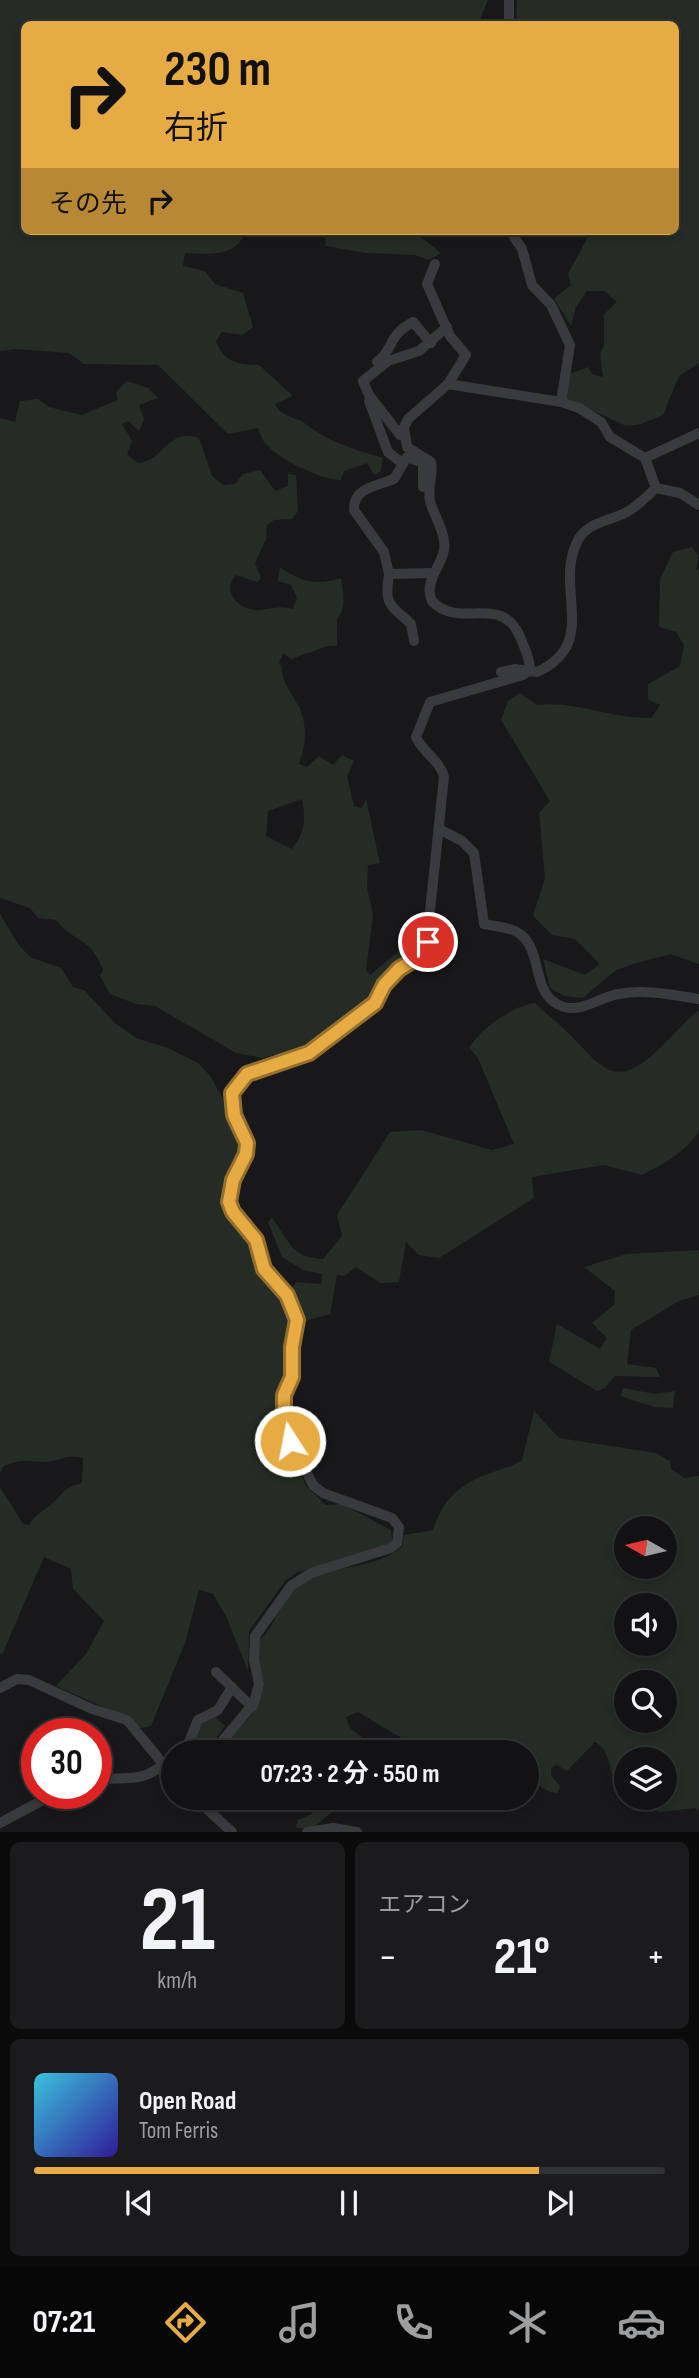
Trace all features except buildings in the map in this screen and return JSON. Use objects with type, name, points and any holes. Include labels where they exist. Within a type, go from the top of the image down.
[{"type":"street","points":[[509,0],[509,21]]},
{"type":"street","points":[[513,235],[522,249],[532,285],[551,305],[570,345],[561,402]]},
{"type":"street","points":[[435,264],[427,284],[447,327],[466,355],[448,384],[408,419],[404,434],[407,447],[431,462],[430,501],[444,548],[433,573],[430,596],[437,606],[464,614],[486,612],[507,619],[518,632],[530,670]]},
{"type":"street","points":[[402,463],[388,452],[363,380],[365,372],[384,356],[390,339],[398,330],[413,322],[431,343]]},
{"type":"street","points":[[363,380],[388,361],[419,351],[447,327]]},
{"type":"street","points":[[448,384],[561,402],[594,415],[610,437],[645,458],[656,488]]},
{"type":"street","points":[[369,395],[400,435],[404,434]]},
{"type":"street","points":[[645,458],[699,433]]},
{"type":"street","points":[[414,641],[411,624],[391,609],[387,600],[389,574],[384,552],[354,510],[354,504],[361,490],[394,479],[407,457],[423,463],[423,494],[430,501]]},
{"type":"street","points":[[656,488],[680,493],[699,505]]},
{"type":"street","points":[[501,672],[545,668],[570,643],[574,612],[568,594],[573,554],[582,533],[594,525],[629,511],[656,488]]},
{"type":"street","points":[[389,574],[433,573]]},
{"type":"street","points":[[221,1740],[251,1707],[259,1684],[254,1660],[256,1636],[291,1586],[311,1573],[391,1548],[397,1543],[399,1527],[392,1518],[323,1493],[313,1485],[290,1441],[284,1418],[284,1395],[292,1377],[292,1347],[297,1320],[287,1295],[264,1269],[256,1240],[233,1212],[229,1202],[233,1180],[246,1154],[247,1143],[234,1115],[232,1093],[247,1074],[309,1053],[375,1003],[384,985],[393,975],[426,949],[444,777],[441,766],[421,747],[416,737],[430,702],[523,676],[530,670]]},
{"type":"street","points":[[439,829],[462,841],[474,853],[484,924],[514,931],[523,936],[530,946],[543,987],[555,1003],[572,1009],[611,996],[642,991],[699,999]]},
{"type":"street","points":[[216,1672],[251,1707]]},
{"type":"street","points":[[0,1688],[17,1679],[29,1680],[92,1709],[127,1720],[161,1762]]},
{"type":"street","points":[[190,1740],[198,1720],[218,1710],[232,1687]]},
{"type":"street","points":[[112,1780],[130,1780],[153,1774],[161,1766]]},
{"type":"street","points":[[0,1823],[26,1809]]},
{"type":"street","points":[[208,1810],[232,1832]]},
{"type":"street","points":[[307,1832],[333,1828],[357,1832]]},
{"type":"shaded area","points":[[0,0],[488,0],[479,21],[21,21],[21,235],[243,235],[236,246],[229,250],[212,254],[185,253],[183,266],[205,271],[215,284],[243,293],[253,327],[242,335],[222,332],[216,341],[219,348],[233,361],[259,365],[293,396],[275,404],[285,415],[302,421],[333,441],[383,458],[381,471],[374,475],[367,463],[344,471],[341,480],[333,479],[312,473],[280,456],[264,442],[258,428],[228,434],[158,365],[84,364],[69,353],[15,349],[0,351]]},
{"type":"shaded area","points":[[517,0],[699,0],[699,363],[679,376],[663,415],[641,424],[626,426],[566,398],[569,374],[588,367],[593,375],[603,377],[600,354],[604,346],[604,314],[617,302],[604,291],[587,291],[576,307],[571,326],[554,299],[571,285],[568,274],[589,235],[679,235],[679,21],[516,21]]},
{"type":"shaded area","points":[[323,235],[418,235],[441,253],[429,260],[415,255],[366,253],[325,246],[326,240]]},
{"type":"shaded area","points":[[127,381],[148,388],[158,398],[139,405],[144,419],[139,431],[128,421],[122,424],[132,441],[127,454],[138,463],[154,457],[179,437],[188,436],[199,438],[212,476],[223,485],[235,484],[243,474],[260,470],[275,491],[288,486],[288,474],[296,475],[298,511],[292,519],[274,520],[267,525],[266,539],[255,563],[261,578],[257,582],[236,575],[232,581],[231,594],[239,604],[253,610],[280,607],[293,609],[297,597],[291,585],[278,581],[280,567],[309,581],[324,582],[341,578],[343,605],[337,619],[337,646],[328,646],[291,659],[283,653],[279,663],[284,681],[298,705],[305,727],[299,764],[307,767],[319,756],[333,765],[342,755],[354,761],[347,776],[354,806],[362,808],[366,799],[380,863],[368,865],[367,888],[373,914],[366,970],[370,975],[411,941],[415,950],[378,984],[370,1001],[310,1046],[262,1058],[236,1053],[155,1006],[136,1004],[110,994],[100,976],[103,970],[98,959],[87,945],[56,920],[38,918],[30,908],[0,898],[0,418],[15,422],[20,401],[38,399],[49,407],[82,415],[118,400],[116,392]],"holes":[[[302,799],[302,831],[292,849],[266,836],[268,811]]]},
{"type":"shaded area","points":[[692,547],[699,556],[696,569],[699,570],[699,964],[670,954],[616,970],[583,998],[564,996],[550,988],[543,959],[585,975],[600,964],[575,939],[552,935],[533,916],[545,878],[539,813],[550,801],[501,720],[508,701],[520,693],[537,705],[565,705],[622,716],[651,718],[660,705],[648,699],[648,684],[680,666],[684,645],[676,632],[659,627],[660,579],[673,552]]},
{"type":"shaded area","points":[[0,914],[18,944],[30,957],[61,968],[73,987],[84,990],[115,1023],[136,1038],[168,1048],[198,1063],[211,1077],[235,1120],[240,1140],[231,1175],[227,1209],[233,1223],[246,1232],[257,1267],[281,1294],[291,1318],[285,1341],[289,1375],[282,1382],[276,1421],[306,1486],[326,1505],[342,1504],[391,1530],[392,1541],[382,1550],[298,1572],[286,1580],[249,1631],[248,1671],[226,1616],[213,1594],[199,1590],[185,1643],[151,1726],[136,1729],[128,1718],[56,1686],[86,1654],[104,1621],[73,1589],[71,1569],[44,1557],[2,1655],[0,1653],[0,1487],[23,1524],[29,1525],[66,1490],[82,1483],[83,1458],[16,1462],[4,1466],[0,1473]]},
{"type":"shaded area","points":[[535,1003],[600,1064],[615,1071],[624,1071],[644,1062],[699,1010],[699,1131],[674,1157],[642,1175],[604,1165],[532,1177],[534,1198],[439,1258],[419,1255],[406,1242],[399,1282],[380,1283],[356,1267],[344,1276],[337,1275],[330,1314],[302,1322],[292,1288],[296,1282],[321,1284],[322,1274],[303,1270],[282,1257],[268,1222],[272,1218],[297,1251],[312,1258],[323,1259],[342,1236],[337,1215],[390,1132],[421,1130],[492,1150],[514,1144],[478,1058],[469,1048],[481,1033],[498,1019],[517,1008]]},
{"type":"shaded area","points":[[699,1250],[699,1295],[679,1301],[631,1330],[627,1364],[656,1368],[660,1377],[615,1376],[605,1388],[597,1391],[549,1362],[557,1324],[600,1349],[607,1338],[592,1323],[614,1305],[615,1291],[584,1267],[627,1254]]},
{"type":"shaded area","points":[[623,1388],[655,1394],[675,1391],[673,1408],[654,1407],[620,1396]]},
{"type":"shaded area","points":[[534,1411],[559,1438],[656,1453],[670,1461],[671,1469],[684,1478],[699,1476],[699,1811],[695,1808],[677,1810],[677,1747],[614,1747],[614,1772],[611,1773],[605,1751],[595,1742],[567,1771],[557,1765],[551,1768],[551,1775],[560,1786],[558,1793],[539,1785],[539,1740],[405,1740],[358,1712],[346,1717],[350,1728],[366,1740],[227,1740],[256,1707],[260,1689],[258,1641],[269,1629],[284,1601],[295,1588],[320,1574],[378,1560],[391,1554],[402,1546],[404,1535],[433,1530],[449,1499],[464,1486],[522,1460]]},
{"type":"shaded area","points":[[215,1717],[225,1726],[215,1740],[196,1740],[194,1737],[200,1722]]},
{"type":"shaded area","points":[[314,1810],[334,1810],[313,1828],[296,1828],[298,1820],[312,1814]]},
{"type":"route","points":[[290,1441],[284,1418],[284,1395],[292,1377],[292,1347],[297,1320],[287,1295],[264,1269],[256,1240],[237,1218],[229,1202],[233,1180],[246,1154],[247,1143],[234,1115],[232,1093],[247,1074],[309,1053],[375,1003],[384,985],[399,969],[422,955],[428,942]]}]
